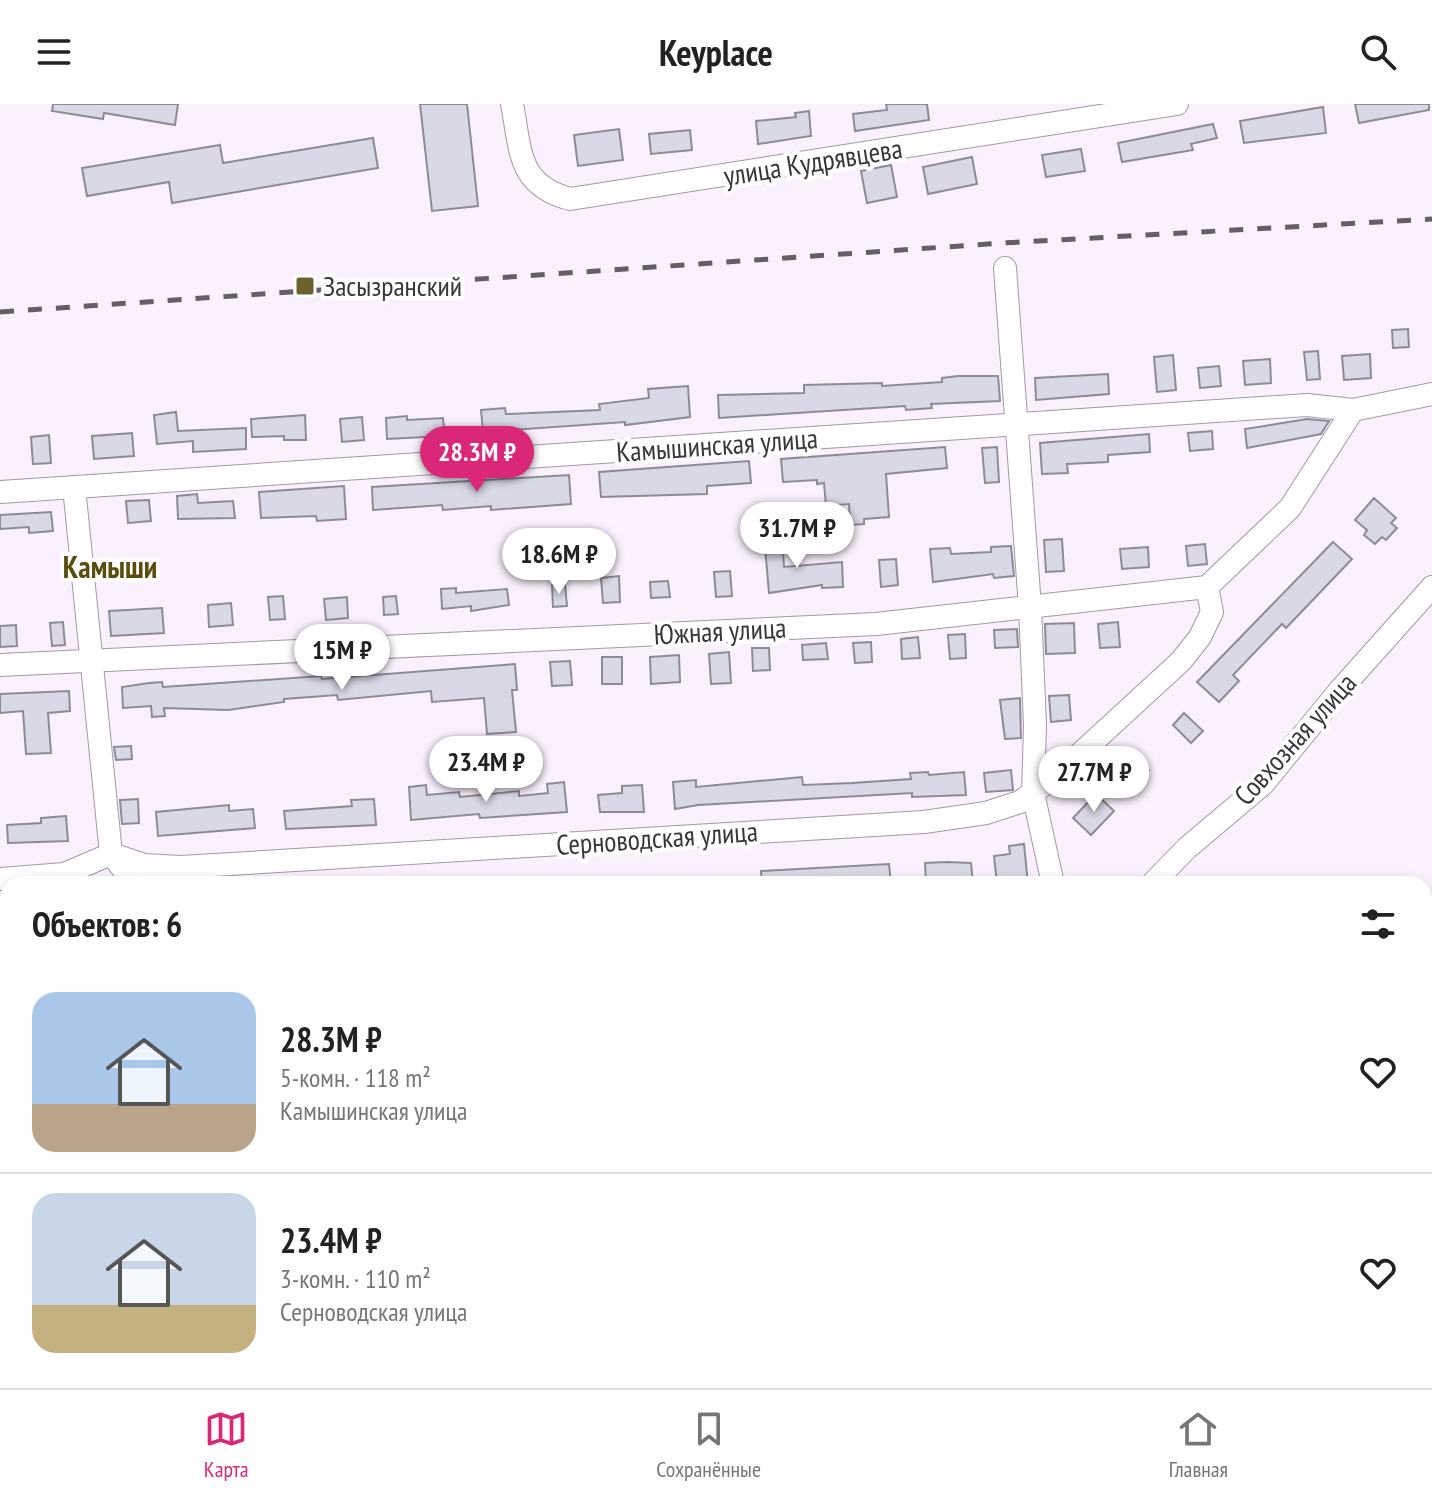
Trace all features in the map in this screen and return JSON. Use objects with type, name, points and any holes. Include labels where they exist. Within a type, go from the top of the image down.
[{"type":"street","name":"улица Кудрявцева","points":[[512,104],[523,162],[531,177],[541,189],[570,199],[1127,108],[1177,104]]},
{"type":"street","points":[[1005,268],[1030,607],[1035,726],[1033,793],[1051,876]]},
{"type":"street","name":"Камышинская улица","points":[[0,492],[1307,405],[1353,410],[1432,394]]},
{"type":"street","points":[[1207,587],[1290,508],[1353,410]]},
{"type":"street","points":[[74,487],[111,854],[129,876]]},
{"type":"street","name":"Южная улица","points":[[0,665],[876,624],[1207,587]]},
{"type":"street","name":"Серноводская улица","points":[[111,854],[144,865],[181,867],[924,822],[986,813],[1020,802],[1033,793],[1181,661],[1200,637],[1212,612],[1207,587]]},
{"type":"street","name":"Совхозная улица","points":[[1160,876],[1187,848],[1263,784],[1340,690],[1432,587]]},
{"type":"street","points":[[38,876],[64,874],[111,854]]},
{"type":"building","points":[[53,104],[178,104],[175,125],[104,113],[103,119],[52,111]]},
{"type":"building","points":[[420,104],[467,104],[478,206],[432,211]]},
{"type":"building","points":[[886,104],[927,104],[929,120],[855,131],[853,114],[887,110]]},
{"type":"building","points":[[1355,104],[1429,104],[1429,110],[1359,123]]},
{"type":"building","points":[[1323,107],[1326,133],[1244,143],[1240,121]]},
{"type":"building","points":[[809,111],[811,136],[758,144],[756,121],[796,117],[795,113]]},
{"type":"building","points":[[1213,124],[1217,138],[1191,144],[1193,150],[1122,162],[1118,143]]},
{"type":"building","points":[[619,129],[623,160],[578,166],[574,135]]},
{"type":"building","points":[[690,130],[692,150],[651,154],[649,134]]},
{"type":"building","points":[[373,138],[378,168],[172,203],[169,182],[87,196],[82,168],[220,145],[223,163]]},
{"type":"building","points":[[1081,149],[1085,171],[1046,177],[1042,155]]},
{"type":"building","points":[[972,157],[977,184],[928,194],[923,167]]},
{"type":"building","points":[[891,165],[897,197],[867,203],[861,171]]},
{"type":"building","points":[[1408,329],[1409,347],[1393,348],[1392,330]]},
{"type":"building","points":[[1318,351],[1320,379],[1307,380],[1304,352]]},
{"type":"building","points":[[1370,354],[1371,378],[1344,380],[1342,356]]},
{"type":"building","points":[[1173,355],[1176,390],[1157,392],[1154,357]]},
{"type":"building","points":[[1270,359],[1271,383],[1245,385],[1243,361]]},
{"type":"building","points":[[1219,366],[1221,386],[1200,388],[1198,368]]},
{"type":"building","points":[[1108,374],[1109,394],[1036,400],[1035,378]]},
{"type":"building","points":[[998,376],[1000,401],[931,404],[932,408],[906,410],[905,406],[719,418],[718,395],[804,393],[804,385],[882,383],[882,386],[942,382],[942,378]]},
{"type":"building","points":[[688,386],[690,417],[625,425],[625,422],[483,432],[481,410],[505,408],[506,414],[600,410],[599,404],[649,398],[648,389]]},
{"type":"building","points":[[176,412],[178,431],[246,428],[246,449],[193,452],[193,441],[157,444],[154,415]]},
{"type":"building","points":[[305,415],[306,440],[284,440],[284,436],[252,437],[251,419]]},
{"type":"building","points":[[407,416],[407,420],[443,418],[445,436],[387,439],[386,418]]},
{"type":"building","points":[[362,417],[364,440],[342,442],[340,419]]},
{"type":"building","points":[[1307,419],[1329,421],[1321,434],[1247,448],[1245,429]]},
{"type":"building","points":[[1212,431],[1213,449],[1190,451],[1188,433]]},
{"type":"building","points":[[132,433],[134,456],[94,459],[92,436]]},
{"type":"building","points":[[1149,434],[1150,452],[1108,455],[1108,462],[1067,464],[1068,473],[1042,474],[1040,443]]},
{"type":"building","points":[[49,435],[51,463],[33,464],[31,437]]},
{"type":"building","points":[[945,447],[947,468],[886,474],[889,517],[864,519],[864,524],[850,525],[849,504],[826,506],[824,483],[817,484],[817,480],[783,482],[781,459]]},
{"type":"building","points":[[997,447],[999,482],[985,483],[982,448]]},
{"type":"building","points":[[749,461],[751,483],[707,486],[707,494],[601,497],[599,472]]},
{"type":"building","points":[[569,475],[571,504],[491,510],[491,506],[443,510],[442,505],[373,510],[372,487]]},
{"type":"building","points":[[344,486],[346,519],[317,521],[316,516],[261,518],[259,492]]},
{"type":"building","points":[[197,494],[198,503],[233,501],[235,518],[178,519],[177,496]]},
{"type":"building","points":[[1374,498],[1396,518],[1391,523],[1397,528],[1386,540],[1382,537],[1375,544],[1364,535],[1367,530],[1355,520]]},
{"type":"building","points":[[149,500],[151,521],[128,523],[126,501]]},
{"type":"building","points":[[51,512],[53,531],[29,533],[29,527],[0,529],[0,515]]},
{"type":"building","points":[[782,534],[784,567],[842,562],[843,587],[822,588],[822,585],[769,593],[764,535]]},
{"type":"building","points":[[1062,539],[1064,571],[1046,572],[1044,540]]},
{"type":"building","points":[[1333,542],[1352,559],[1286,628],[1282,624],[1233,675],[1239,681],[1219,702],[1197,682]]},
{"type":"building","points":[[1205,544],[1207,564],[1188,566],[1186,546]]},
{"type":"building","points":[[1011,546],[1014,576],[994,578],[993,574],[933,582],[930,549],[950,548],[951,554],[991,552],[991,547]]},
{"type":"building","points":[[1148,547],[1149,567],[1122,569],[1120,549]]},
{"type":"building","points":[[896,559],[898,585],[881,587],[879,560]]},
{"type":"building","points":[[730,571],[732,596],[716,597],[714,572]]},
{"type":"building","points":[[619,576],[620,602],[603,603],[601,578]]},
{"type":"building","points":[[668,581],[670,597],[651,598],[650,582]]},
{"type":"building","points":[[565,584],[567,606],[553,607],[552,585]]},
{"type":"building","points":[[456,588],[456,593],[507,589],[509,605],[471,611],[471,606],[442,609],[441,589]]},
{"type":"building","points":[[283,596],[285,619],[270,620],[268,597]]},
{"type":"building","points":[[396,596],[398,614],[384,615],[383,597]]},
{"type":"building","points":[[347,597],[348,618],[326,620],[324,599]]},
{"type":"building","points":[[231,603],[233,625],[209,627],[208,605]]},
{"type":"building","points":[[162,608],[164,633],[111,636],[109,611]]},
{"type":"building","points":[[63,622],[65,645],[52,646],[50,623]]},
{"type":"building","points":[[1118,622],[1120,647],[1100,648],[1098,624]]},
{"type":"building","points":[[1074,623],[1075,653],[1046,654],[1045,624]]},
{"type":"building","points":[[16,625],[17,646],[0,647],[0,626]]},
{"type":"building","points":[[1017,629],[1018,647],[995,648],[994,630]]},
{"type":"building","points":[[965,634],[966,658],[950,659],[948,635]]},
{"type":"building","points":[[918,637],[920,658],[902,659],[901,639]]},
{"type":"building","points":[[871,642],[872,662],[855,663],[853,643]]},
{"type":"building","points":[[826,643],[828,659],[803,660],[802,645]]},
{"type":"building","points":[[752,648],[769,648],[770,670],[753,671]]},
{"type":"building","points":[[729,652],[731,683],[711,684],[709,654]]},
{"type":"building","points":[[679,655],[680,682],[651,684],[650,657]]},
{"type":"building","points":[[602,657],[622,657],[622,684],[602,684]]},
{"type":"building","points":[[570,661],[572,685],[552,686],[550,662]]},
{"type":"building","points":[[515,664],[517,690],[512,690],[516,732],[487,734],[484,698],[432,702],[431,691],[338,700],[337,695],[284,699],[284,702],[228,710],[164,708],[165,716],[152,717],[151,706],[123,708],[122,687],[149,683],[162,682],[163,687],[321,676],[322,679]]},
{"type":"building","points":[[69,691],[70,711],[48,713],[51,753],[26,754],[23,711],[0,713],[0,694]]},
{"type":"building","points":[[1069,695],[1071,720],[1051,722],[1049,696]]},
{"type":"building","points":[[1020,698],[1021,738],[1005,739],[1000,700]]},
{"type":"building","points":[[1184,713],[1203,731],[1191,743],[1173,725]]},
{"type":"building","points":[[131,746],[132,759],[116,760],[114,747]]},
{"type":"building","points":[[1126,748],[1149,770],[1132,787],[1126,781],[1123,785],[1106,768]]},
{"type":"building","points":[[1011,770],[1013,790],[986,792],[984,773]]},
{"type":"building","points":[[928,772],[929,775],[964,772],[966,795],[912,797],[912,793],[698,805],[675,809],[673,782],[696,780],[696,787],[802,777],[803,785],[911,779],[910,773]]},
{"type":"building","points":[[564,782],[567,812],[480,818],[479,814],[411,820],[409,787],[426,785],[427,795],[459,792],[460,797],[519,791],[519,796],[548,793],[547,784]]},
{"type":"building","points":[[642,785],[644,812],[600,812],[598,795],[622,793],[622,786]]},
{"type":"building","points":[[1096,794],[1114,811],[1091,835],[1073,818]]},
{"type":"building","points":[[138,799],[139,823],[122,824],[120,800]]},
{"type":"building","points":[[374,799],[376,825],[286,829],[284,811],[352,806],[351,800]]},
{"type":"building","points":[[229,805],[229,811],[253,809],[255,828],[158,836],[156,812]]},
{"type":"building","points":[[66,816],[68,841],[8,843],[7,825],[41,823],[41,818]]},
{"type":"building","points":[[1024,844],[1027,876],[996,876],[994,856],[1010,854],[1009,846]]},
{"type":"building","points":[[925,863],[971,863],[972,876],[926,876]]},
{"type":"building","points":[[889,864],[890,876],[761,876],[761,871]]},
{"type":"railway","points":[[0,312],[1003,243],[1432,219]]},
{"type":"place","name":"Засызранский","points":[[305,286]]},
{"type":"district","name":"Камыши","points":[[110,568]]}]
